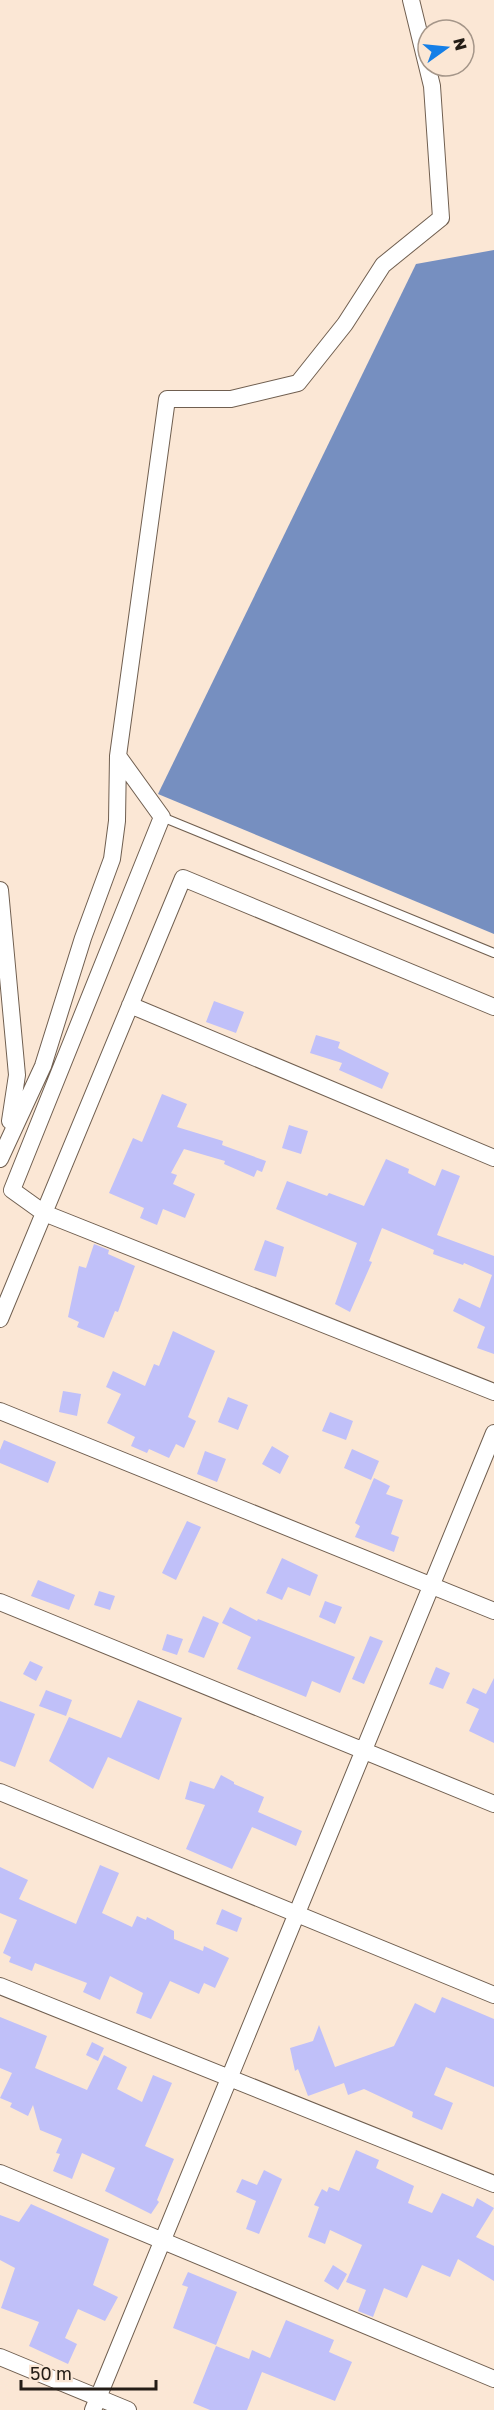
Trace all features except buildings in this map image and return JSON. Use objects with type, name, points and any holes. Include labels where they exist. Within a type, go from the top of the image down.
[{"type":"street","points":[[2,1152],[43,1066],[83,938],[112,860],[117,821],[118,756],[168,399],[231,399],[298,383],[345,324],[383,265],[441,218],[432,86],[411,0]]},
{"type":"street","points":[[118,756],[162,817],[12,1190],[44,1213],[494,1392]]},
{"type":"street","points":[[0,1318],[183,878],[494,1007]]},
{"type":"street","points":[[0,890],[17,1075],[12,1113],[2,1152]]},
{"type":"street","points":[[130,1005],[494,1158]]},
{"type":"street","points":[[0,1411],[494,1611]]},
{"type":"street","points":[[96,2404],[494,1433]]},
{"type":"street","points":[[0,1602],[494,1804]]},
{"type":"street","points":[[0,1792],[296,1916],[494,1995]]},
{"type":"street","points":[[0,1986],[494,2184]]},
{"type":"street","points":[[0,2173],[494,2379]]},
{"type":"street","points":[[0,2356],[96,2404],[128,2410]]},
{"type":"lane","points":[[162,817],[494,953]]},
{"type":"water","points":[[494,250],[494,934],[158,794],[416,264]]}]
